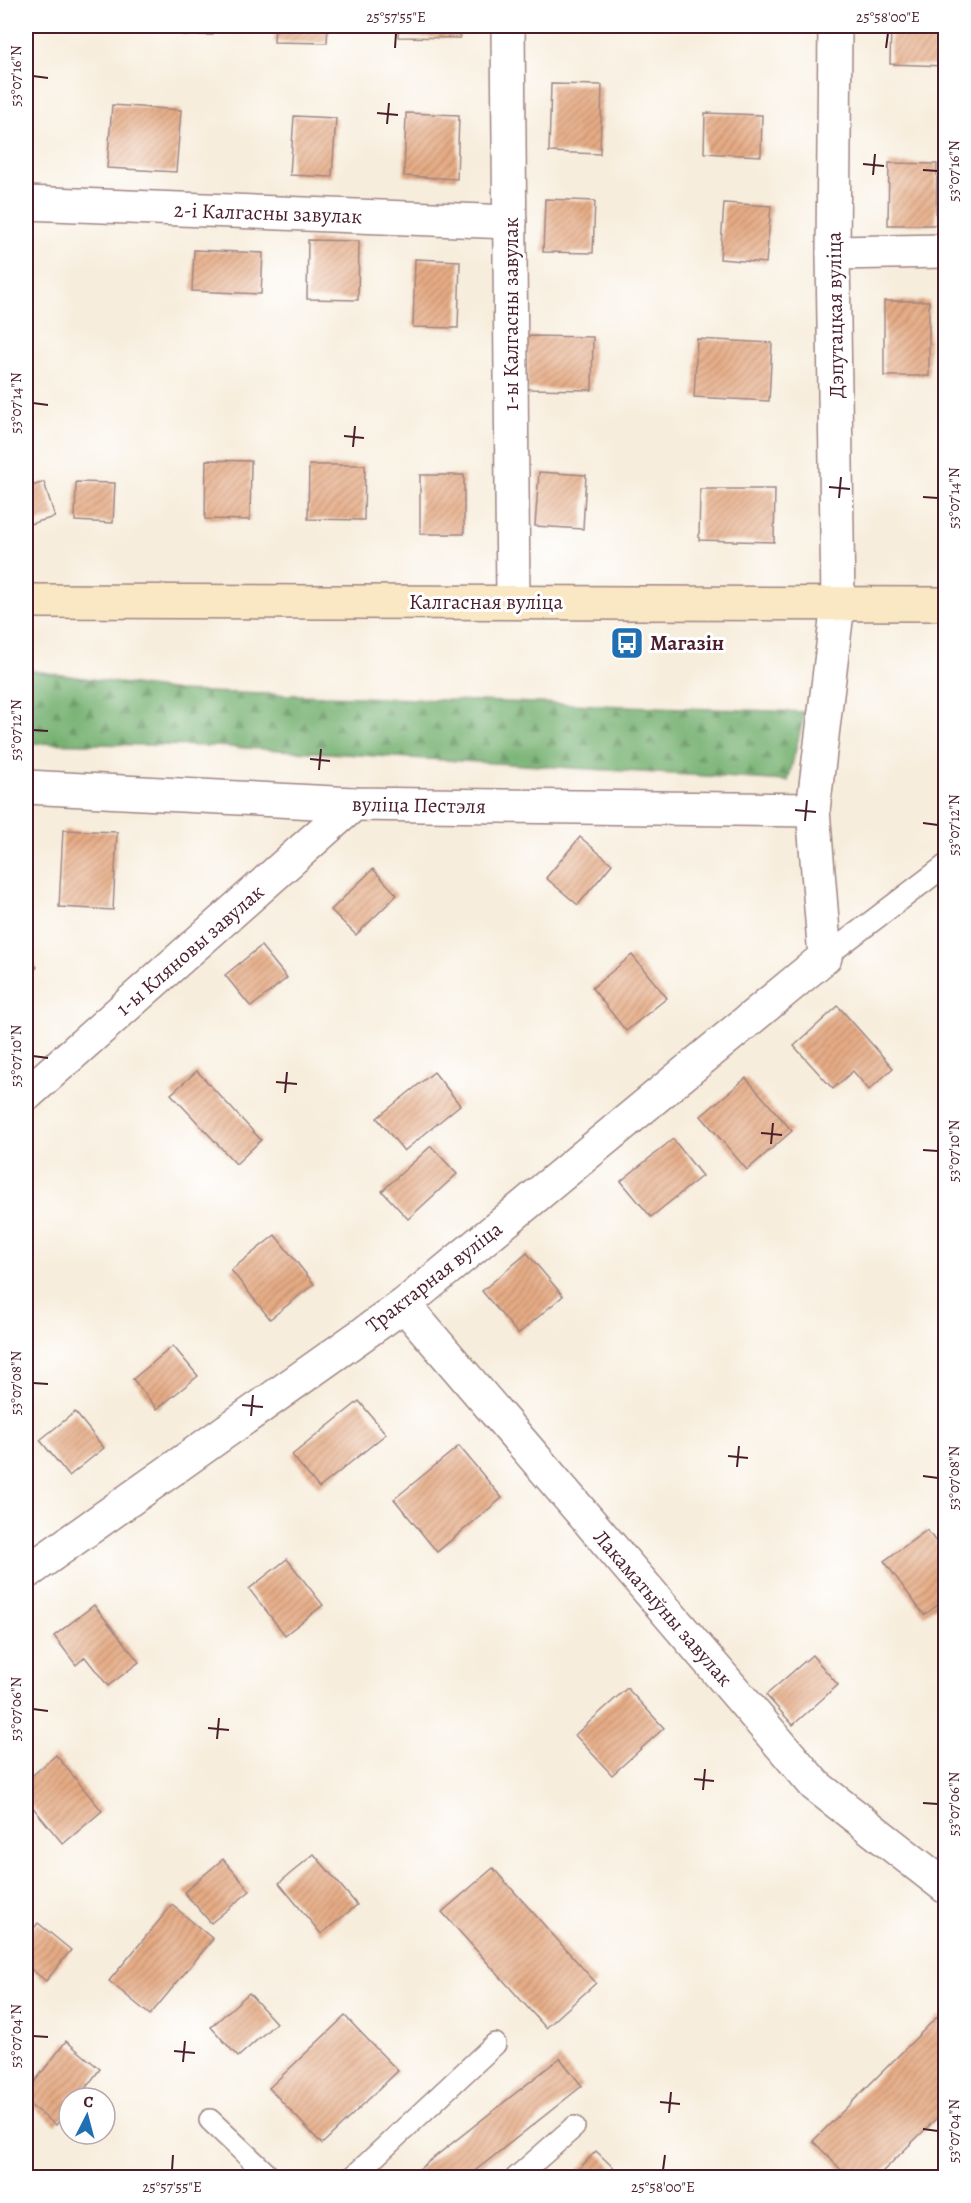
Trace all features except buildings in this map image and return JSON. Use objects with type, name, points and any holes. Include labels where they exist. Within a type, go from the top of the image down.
[{"type":"street","name":"1-ы Калгасны завулак","points":[[507,26],[513,602]]},
{"type":"street","name":"Дэпутацкая вуліца","points":[[825,957],[813,810],[838,604],[833,254],[835,26]]},
{"type":"street","name":"2-і Калгасны завулак","points":[[26,203],[510,222]]},
{"type":"street","points":[[833,254],[945,251]]},
{"type":"street","name":"Калгасная вуліца","points":[[26,601],[945,604]]},
{"type":"street","name":"вуліца Пестэля","points":[[26,787],[354,804],[813,810]]},
{"type":"street","name":"1-ы Кляновы завулак","points":[[26,1095],[354,804]]},
{"type":"street","name":"Трактарная вуліца","points":[[26,1573],[404,1305],[825,957]]},
{"type":"street","name":"Лакаматыўны завулак","points":[[404,1305],[815,1785],[945,1887]]},
{"type":"lane","points":[[825,957],[945,865]]},
{"type":"lane","points":[[352,2178],[495,2044]]},
{"type":"lane","points":[[210,2120],[271,2178]]},
{"type":"lane","points":[[516,2178],[574,2127]]},
{"type":"green space","points":[[26,670],[177,691],[805,712],[788,781],[214,746],[26,743]]},
{"type":"place","name":"Магазін","points":[[627,643]]}]
